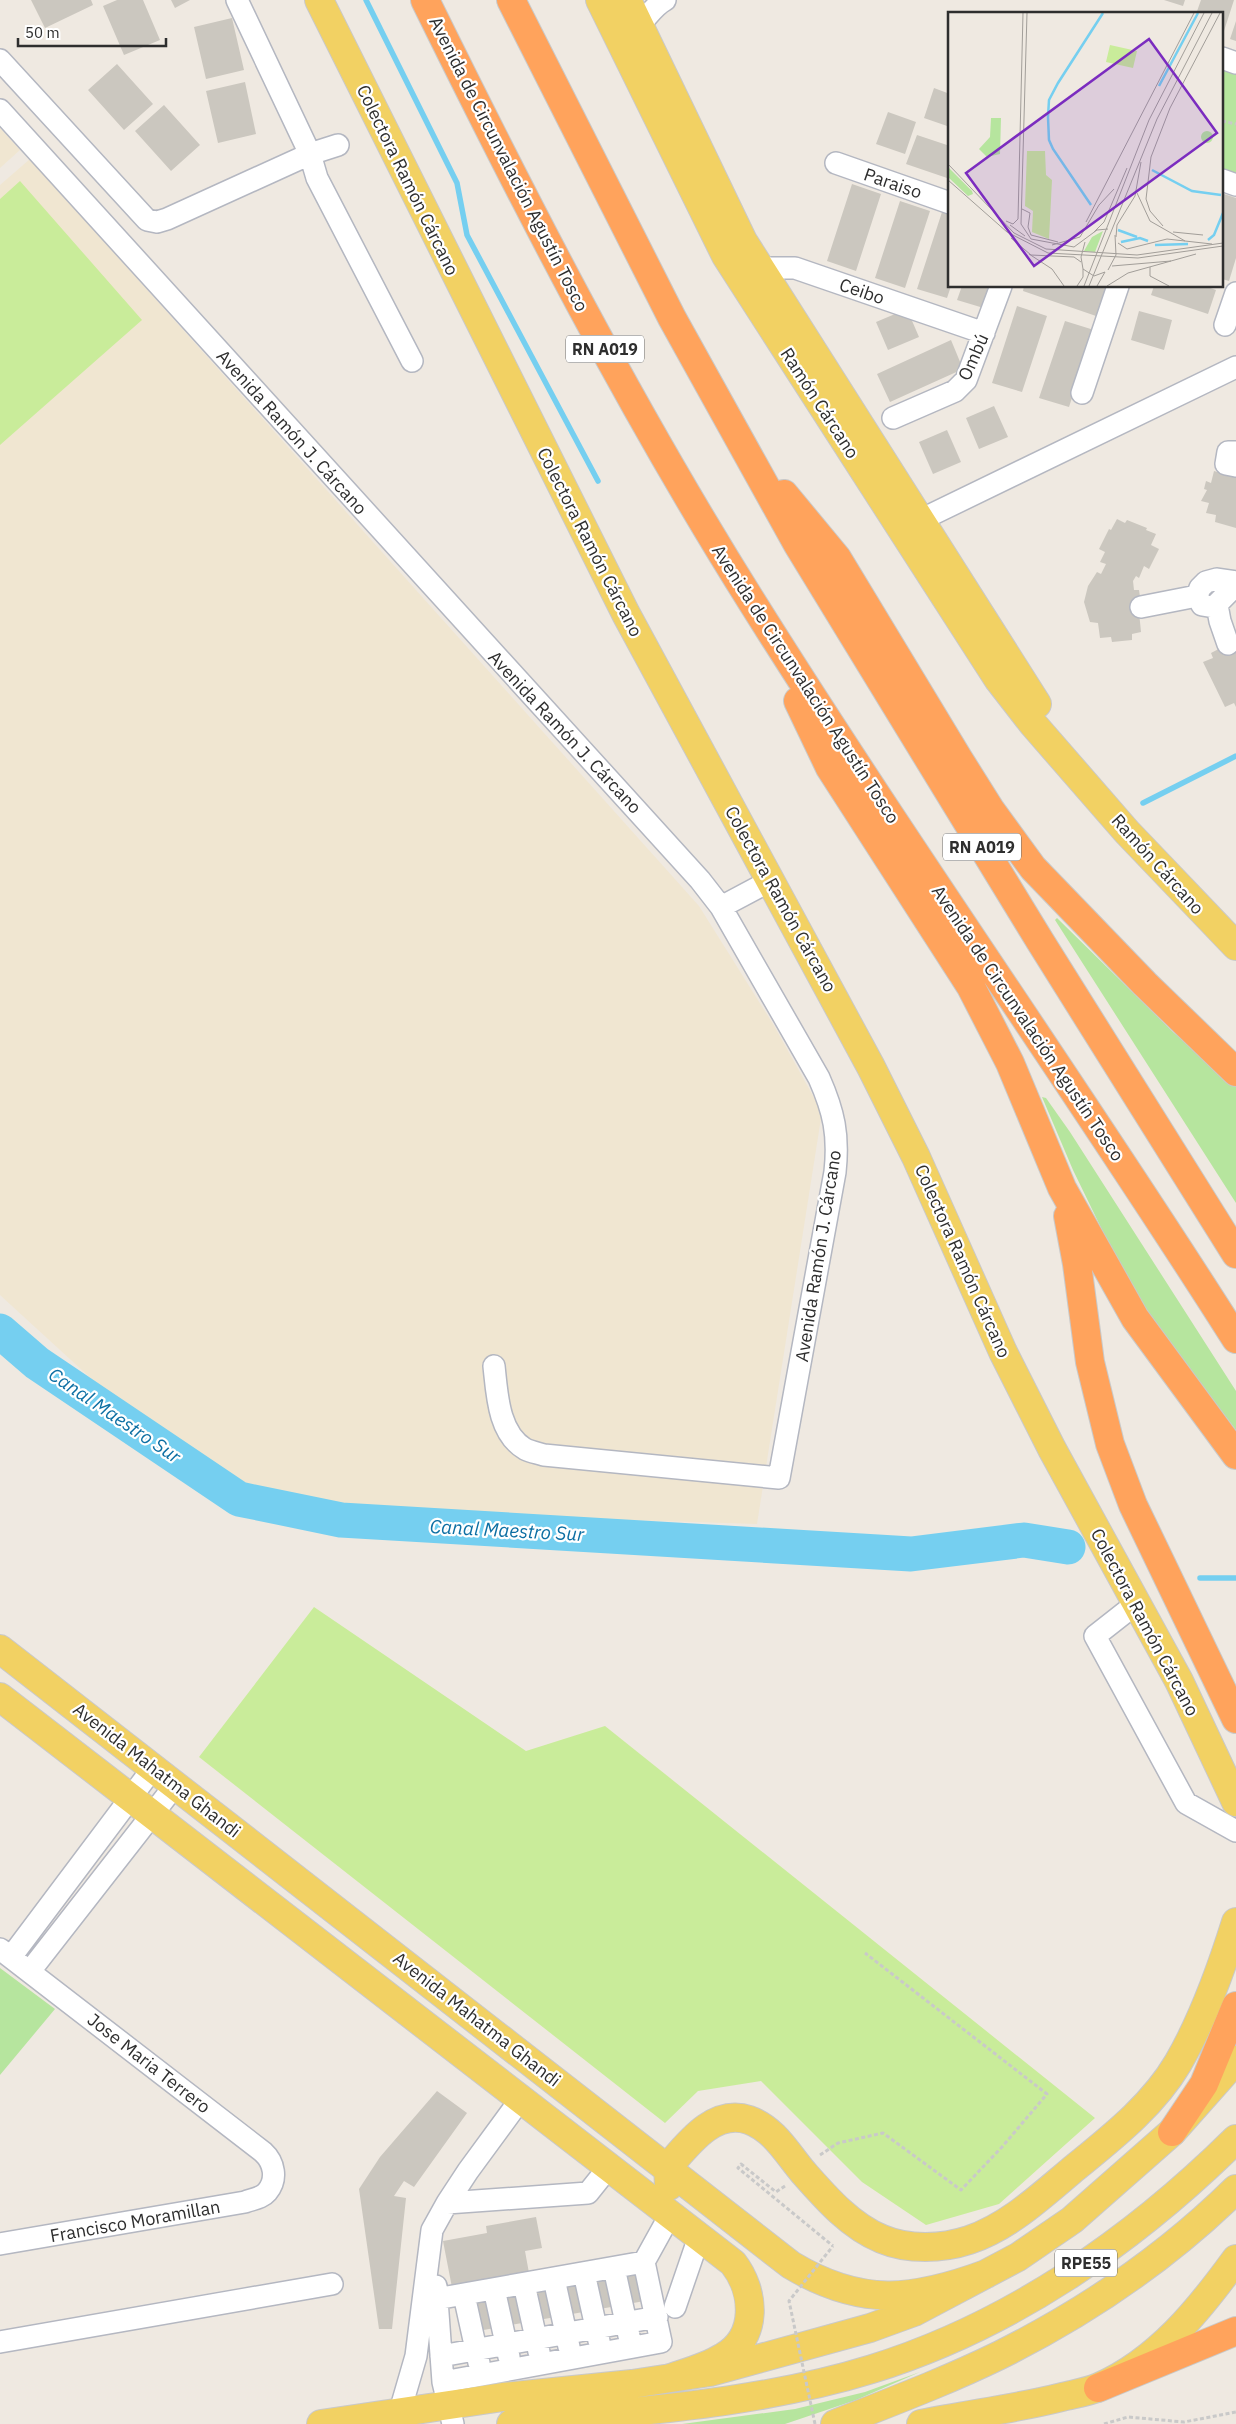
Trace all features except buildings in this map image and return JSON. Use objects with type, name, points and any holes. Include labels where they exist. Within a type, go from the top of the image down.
[{"type":"highway","name":"Avenida de Circunvalación Agustín Tosco","points":[[425,0],[573,291],[693,506],[848,752],[1236,1339]]},
{"type":"highway","name":"RN A019","points":[[511,0],[663,300],[735,435],[868,660],[1076,999],[1236,1254]]},
{"type":"highway","points":[[735,435],[837,558],[990,809],[1033,868],[1145,984],[1236,1072]]},
{"type":"highway","points":[[752,602],[830,768],[971,987],[991,1023],[1010,1063],[1062,1188],[1135,1318],[1236,1455]]},
{"type":"highway","points":[[1205,1040],[1236,1062]]},
{"type":"highway","points":[[1062,1188],[1078,1264],[1090,1362],[1102,1418],[1112,1451],[1133,1505],[1236,1719]]},
{"type":"highway","points":[[1172,2132],[1204,2084],[1236,2006]]},
{"type":"highway","points":[[1098,2388],[1236,2331]]},
{"type":"main road","name":"Colectora Ramón Cárcano","points":[[319,0],[626,614],[770,881],[833,993],[916,1157],[1003,1352],[1179,1681],[1236,1802]]},
{"type":"main road","name":"Ramón Cárcano","points":[[630,11],[726,256],[750,274],[911,524],[998,679],[1033,724],[1127,832],[1236,946]]},
{"type":"main road","name":"Avenida Mahatma Ghandi","points":[[0,1649],[668,2167],[791,2266],[829,2286],[864,2294],[917,2294],[948,2288],[986,2274]]},
{"type":"main road","points":[[0,1697],[733,2263],[742,2275],[751,2309],[748,2325],[736,2348],[725,2357],[670,2378]]},
{"type":"main road","points":[[670,2215],[668,2167],[696,2135],[710,2125],[735,2117],[749,2120],[762,2127],[784,2147],[802,2171],[848,2218],[864,2230],[883,2240],[906,2245],[947,2246],[988,2232],[1028,2206],[1056,2184],[1139,2112],[1160,2089],[1178,2063],[1197,2026],[1236,1922]]},
{"type":"main road","points":[[321,2424],[401,2418],[448,2403],[498,2379],[547,2391],[632,2384],[670,2378],[734,2366],[885,2323],[940,2300],[1046,2240],[1072,2220],[1172,2132],[1236,2060]]},
{"type":"main road","name":"RPE55","points":[[511,2424],[678,2406],[778,2391],[873,2368],[914,2353],[985,2323],[1052,2286],[1093,2259],[1180,2192],[1236,2139]]},
{"type":"main road","name":"RPE55","points":[[835,2424],[965,2371],[1002,2354],[1067,2318],[1138,2271],[1210,2214],[1236,2189]]},
{"type":"main road","points":[[920,2424],[993,2412],[1098,2388],[1126,2373],[1169,2339],[1203,2303],[1236,2259]]},
{"type":"street","points":[[237,0],[310,154],[317,178],[412,360]]},
{"type":"street","points":[[1224,59],[1236,63]]},
{"type":"street","points":[[0,60],[147,220],[157,222],[167,219],[310,154],[338,145]]},
{"type":"street","name":"Avenida Ramón J. Cárcano","points":[[0,110],[700,880],[721,907],[819,1078],[831,1104],[836,1126],[837,1147],[834,1172],[779,1478],[544,1455],[525,1449],[510,1434],[498,1405],[494,1366]]},
{"type":"street","name":"Paraiso","points":[[836,163],[948,202]]},
{"type":"street","points":[[1224,181],[1236,185]]},
{"type":"street","name":"Ceibo","points":[[750,274],[795,268],[984,333]]},
{"type":"street","name":"Ombú","points":[[893,418],[955,392],[966,380],[1000,288]]},
{"type":"street","points":[[1082,392],[1117,288]]},
{"type":"street","points":[[1225,325],[1236,293]]},
{"type":"street","points":[[911,524],[1234,372]]},
{"type":"street","points":[[1236,452],[1228,452],[1226,464],[1236,466]]},
{"type":"street","points":[[1217,579],[1234,579],[1217,605],[1211,608],[1199,602],[1200,588],[1206,582],[1217,579]]},
{"type":"street","points":[[1141,607],[1198,596]]},
{"type":"street","points":[[1217,605],[1228,644]]},
{"type":"street","points":[[721,907],[770,881]]},
{"type":"street","points":[[1137,1603],[1095,1636],[1186,1803],[1236,1831]]},
{"type":"street","points":[[30,1971],[141,1806],[153,1768]]},
{"type":"street","points":[[5,1953],[141,1806],[176,1784]]},
{"type":"street","name":"Jose Maria Terrero","points":[[5,1953],[269,2157],[273,2166],[274,2179],[268,2191]]},
{"type":"street","points":[[448,2403],[431,2300],[432,2230],[468,2171],[520,2100]]},
{"type":"street","points":[[447,2203],[588,2193],[608,2168]]},
{"type":"street","name":"Francisco Moramillan","points":[[0,2244],[245,2202],[268,2191]]},
{"type":"street","points":[[498,2379],[541,2364],[661,2342],[644,2262],[670,2215]]},
{"type":"street","points":[[675,2307],[699,2237]]},
{"type":"street","points":[[431,2300],[644,2262]]},
{"type":"street","points":[[614,2268],[626,2323],[632,2384]]},
{"type":"street","points":[[584,2273],[596,2328],[586,2356],[592,2387]]},
{"type":"street","points":[[554,2278],[566,2334],[586,2356]]},
{"type":"street","points":[[0,2342],[332,2284]]},
{"type":"street","points":[[524,2284],[547,2391]]},
{"type":"street","points":[[494,2289],[506,2344],[498,2379]]},
{"type":"street","points":[[464,2295],[476,2350],[498,2379]]},
{"type":"street","points":[[401,2418],[431,2300]]},
{"type":"street","points":[[441,2356],[657,2318]]},
{"type":"path","points":[[815,2424],[789,2301],[833,2246],[738,2168],[741,2164],[776,2192],[838,2143],[883,2133],[960,2190],[1002,2147],[1047,2094],[865,1953]]},
{"type":"path","points":[[1104,2424],[1128,2417],[1184,2422],[1236,2412]]},
{"type":"shaded area","points":[[0,128],[20,150],[0,168]]},
{"type":"shaded area","points":[[30,159],[699,906],[773,1024],[822,1112],[757,1524],[344,1511],[245,1490],[131,1415],[0,1295],[0,185]]},
{"type":"green space","points":[[1224,65],[1236,69],[1236,175],[1224,172]]},
{"type":"green space","points":[[20,181],[142,320],[0,445],[0,199]]},
{"type":"green space","points":[[1057,918],[1173,1032],[1236,1086],[1236,1203],[1055,920]]},
{"type":"green space","points":[[1042,1097],[1046,1098],[1070,1132],[1236,1391],[1236,1430],[1151,1318],[1125,1277],[1073,1170]]},
{"type":"green space","points":[[314,1607],[526,1751],[605,1726],[1095,2118],[999,2204],[926,2225],[862,2182],[761,2081],[698,2091],[665,2123],[199,1757]]},
{"type":"green space","points":[[0,1968],[55,2009],[0,2075]]},
{"type":"green space","points":[[920,2372],[856,2400],[785,2424],[682,2424],[795,2409],[865,2392]]},
{"type":"waterway","points":[[366,0],[457,183],[467,235],[598,481]]},
{"type":"waterway","points":[[1143,803],[1236,756]]},
{"type":"waterway","name":"Canal Maestro Sur","points":[[0,1331],[37,1363],[239,1499],[341,1520],[911,1554],[1024,1540],[1068,1547]]},
{"type":"waterway","name":"Canal Maestro Sur","points":[[1200,1578],[1236,1578]]}]
